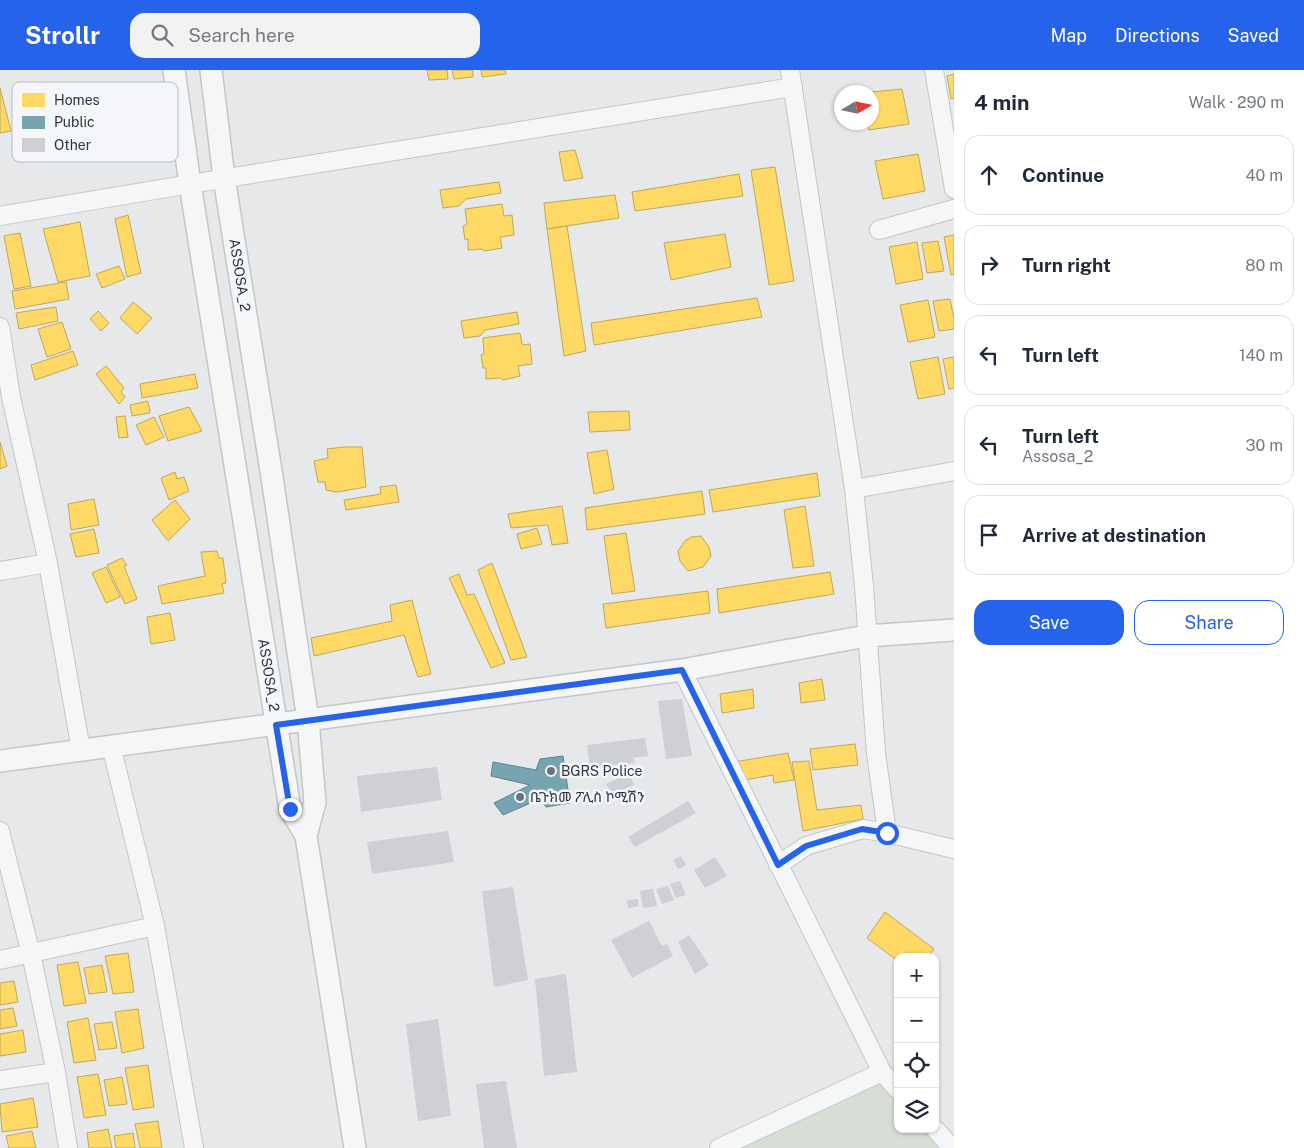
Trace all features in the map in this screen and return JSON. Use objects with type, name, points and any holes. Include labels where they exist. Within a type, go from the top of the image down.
[{"type":"street","name":"ASSOSA_2","points":[[211,70],[224,178],[272,477],[308,720],[316,802],[306,836]]},
{"type":"street","points":[[790,70],[854,489],[864,586],[866,636],[876,753],[887,833]]},
{"type":"street","points":[[934,70],[954,189]]},
{"type":"street","points":[[0,216],[224,178],[792,88]]},
{"type":"street","name":"ASSOSA_2","points":[[178,98],[290,809],[306,836]]},
{"type":"street","points":[[879,230],[954,209]]},
{"type":"street","points":[[0,327],[11,397],[48,563],[81,750]]},
{"type":"street","points":[[854,489],[954,470]]},
{"type":"street","points":[[0,571],[48,563]]},
{"type":"street","points":[[0,760],[682,670],[866,636],[954,630]]},
{"type":"street","points":[[682,670],[882,1072],[896,1088]]},
{"type":"street","points":[[111,745],[155,926],[194,1148]]},
{"type":"street","points":[[778,865],[806,846],[862,829],[954,849]]},
{"type":"street","points":[[0,832],[31,954],[56,1072],[68,1148]]},
{"type":"street","points":[[306,836],[355,1148]]},
{"type":"street","points":[[0,960],[155,926]]},
{"type":"street","points":[[0,1080],[56,1072]]},
{"type":"street","points":[[719,1148],[882,1072]]},
{"type":"street","points":[[939,1133],[952,1148]]},
{"type":"shaded area","points":[[879,1074],[894,1090],[894,1133],[935,1133],[948,1148],[718,1148]]},
{"type":"building: Homes","points":[[427,70],[447,70],[448,79],[429,80]]},
{"type":"building: Homes","points":[[452,70],[473,70],[473,77],[454,79]]},
{"type":"building: Homes","points":[[481,70],[505,70],[506,74],[482,77]]},
{"type":"building: Homes","points":[[954,74],[954,98],[951,99],[947,76]]},
{"type":"building: Homes","points":[[0,88],[11,131],[0,133]]},
{"type":"building: Homes","points":[[902,89],[909,124],[879,128],[879,91]]},
{"type":"building: Homes","points":[[575,150],[583,178],[564,181],[559,152]]},
{"type":"building: Homes","points":[[918,154],[925,191],[883,199],[875,161]]},
{"type":"building: Homes","points":[[775,167],[794,281],[769,285],[751,170]]},
{"type":"building: Homes","points":[[739,174],[743,196],[635,211],[632,192]]},
{"type":"building: Homes","points":[[499,182],[501,193],[466,199],[459,206],[443,208],[440,190]]},
{"type":"building: Homes","points":[[615,195],[619,218],[547,229],[544,203]]},
{"type":"building: Homes","points":[[502,204],[504,216],[512,215],[514,235],[500,237],[502,248],[485,251],[482,249],[468,250],[468,239],[465,240],[463,226],[467,224],[465,209]]},
{"type":"building: Homes","points":[[128,215],[141,273],[127,277],[115,219]]},
{"type":"building: Homes","points":[[80,222],[90,276],[58,282],[43,229]]},
{"type":"building: Homes","points":[[567,226],[586,351],[564,356],[547,229]]},
{"type":"building: Homes","points":[[20,233],[31,286],[14,289],[4,236]]},
{"type":"building: Homes","points":[[725,234],[731,267],[671,280],[664,243]]},
{"type":"building: Homes","points":[[954,235],[954,274],[951,275],[944,237]]},
{"type":"building: Homes","points":[[938,241],[944,271],[927,273],[922,243]]},
{"type":"building: Homes","points":[[917,242],[923,279],[896,284],[889,247]]},
{"type":"building: Homes","points":[[119,266],[125,279],[102,288],[96,274]]},
{"type":"building: Homes","points":[[66,282],[69,299],[15,309],[12,291]]},
{"type":"building: Homes","points":[[757,298],[762,317],[594,345],[591,323]]},
{"type":"building: Homes","points":[[950,299],[954,329],[939,331],[933,301]]},
{"type":"building: Homes","points":[[928,300],[935,337],[908,342],[900,305]]},
{"type":"building: Homes","points":[[133,302],[152,318],[137,334],[120,318]]},
{"type":"building: Homes","points":[[56,307],[58,321],[19,329],[16,313]]},
{"type":"building: Homes","points":[[98,311],[109,323],[101,331],[90,319]]},
{"type":"building: Homes","points":[[517,312],[519,324],[485,330],[480,336],[464,338],[461,321]]},
{"type":"building: Homes","points":[[62,322],[71,349],[47,357],[38,329]]},
{"type":"building: Homes","points":[[520,333],[522,345],[530,344],[532,364],[518,366],[520,376],[503,380],[500,378],[486,379],[486,368],[483,368],[481,355],[484,353],[483,338]]},
{"type":"building: Homes","points":[[73,351],[78,365],[35,380],[31,365]]},
{"type":"building: Homes","points":[[938,357],[945,394],[918,399],[910,362]]},
{"type":"building: Homes","points":[[954,357],[954,388],[949,389],[943,359]]},
{"type":"building: Homes","points":[[106,366],[124,388],[121,392],[125,397],[119,404],[96,374]]},
{"type":"building: Homes","points":[[195,374],[198,388],[142,398],[140,384]]},
{"type":"building: Homes","points":[[148,401],[150,413],[132,416],[130,405]]},
{"type":"building: Homes","points":[[189,407],[202,431],[168,441],[159,416]]},
{"type":"building: Homes","points":[[629,411],[630,430],[590,432],[588,412]]},
{"type":"building: Homes","points":[[125,416],[128,437],[119,438],[116,417]]},
{"type":"building: Homes","points":[[154,417],[164,437],[146,445],[136,425]]},
{"type":"building: Homes","points":[[0,442],[7,466],[0,469]]},
{"type":"building: Homes","points":[[362,447],[366,487],[337,492],[326,490],[325,482],[318,482],[314,461],[328,458],[327,449]]},
{"type":"building: Homes","points":[[607,450],[614,489],[594,494],[587,453]]},
{"type":"building: Homes","points":[[175,472],[177,479],[184,477],[189,491],[169,500],[161,478]]},
{"type":"building: Homes","points":[[817,473],[820,496],[713,512],[709,490]]},
{"type":"building: Homes","points":[[396,485],[399,502],[346,510],[344,500],[381,494],[380,487]]},
{"type":"building: Homes","points":[[702,491],[705,514],[587,530],[585,508]]},
{"type":"building: Homes","points":[[94,499],[99,525],[71,530],[68,504]]},
{"type":"building: Homes","points":[[175,500],[190,519],[168,541],[152,520]]},
{"type":"building: Homes","points":[[562,506],[568,543],[552,545],[548,525],[511,528],[508,514]]},
{"type":"building: Homes","points":[[805,506],[814,566],[793,568],[784,510]]},
{"type":"building: Homes","points":[[537,528],[542,544],[521,549],[517,534]]},
{"type":"building: Homes","points":[[94,529],[99,553],[76,557],[70,534]]},
{"type":"building: Homes","points":[[626,533],[635,591],[612,594],[604,536]]},
{"type":"building: Homes","points":[[701,536],[709,547],[711,556],[703,567],[688,571],[680,561],[678,551],[685,541],[691,537]]},
{"type":"building: Homes","points":[[217,551],[219,558],[223,558],[226,583],[222,584],[224,593],[162,604],[158,586],[205,576],[201,552]]},
{"type":"building: Homes","points":[[122,558],[127,565],[124,566],[137,599],[125,604],[107,565]]},
{"type":"building: Homes","points":[[492,563],[527,657],[511,660],[478,570]]},
{"type":"building: Homes","points":[[106,567],[120,597],[106,603],[92,573]]},
{"type":"building: Homes","points":[[830,572],[834,594],[719,613],[717,589]]},
{"type":"building: Homes","points":[[459,574],[467,595],[474,594],[505,663],[491,668],[449,578]]},
{"type":"building: Homes","points":[[708,591],[710,613],[606,628],[603,604]]},
{"type":"building: Homes","points":[[412,600],[431,674],[418,677],[404,635],[314,656],[311,638],[392,621],[390,605]]},
{"type":"building: Homes","points":[[170,613],[175,640],[151,644],[147,617]]},
{"type":"building: Homes","points":[[822,679],[825,700],[801,703],[799,683]]},
{"type":"building: Homes","points":[[753,689],[754,708],[722,713],[720,694]]},
{"type":"building: Homes","points":[[855,744],[858,765],[813,770],[810,749]]},
{"type":"building: Homes","points":[[788,753],[794,780],[774,783],[773,775],[738,781],[734,762]]},
{"type":"building: Homes","points":[[809,761],[817,810],[861,805],[863,819],[803,831],[792,762]]},
{"type":"building: Homes","points":[[885,912],[934,949],[931,953],[894,953],[894,958],[867,938]]},
{"type":"building: Homes","points":[[128,953],[134,992],[113,994],[105,956]]},
{"type":"building: Homes","points":[[78,962],[86,1003],[64,1006],[57,965]]},
{"type":"building: Homes","points":[[102,965],[107,992],[89,994],[84,968]]},
{"type":"building: Homes","points":[[14,981],[18,1002],[0,1005],[0,983]]},
{"type":"building: Homes","points":[[13,1008],[17,1026],[0,1029],[0,1010]]},
{"type":"building: Homes","points":[[138,1009],[144,1048],[122,1053],[115,1012]]},
{"type":"building: Homes","points":[[88,1018],[96,1060],[74,1063],[67,1022]]},
{"type":"building: Homes","points":[[112,1022],[117,1048],[99,1050],[94,1024]]},
{"type":"building: Homes","points":[[23,1030],[26,1052],[0,1056],[0,1034]]},
{"type":"building: Homes","points":[[148,1065],[154,1107],[133,1110],[125,1068]]},
{"type":"building: Homes","points":[[98,1074],[106,1115],[84,1118],[77,1077]]},
{"type":"building: Homes","points":[[122,1077],[127,1104],[109,1106],[104,1080]]},
{"type":"building: Homes","points":[[33,1098],[38,1127],[2,1132],[0,1104]]},
{"type":"building: Homes","points":[[158,1121],[162,1148],[140,1148],[135,1124]]},
{"type":"building: Homes","points":[[108,1129],[112,1148],[89,1148],[87,1133]]},
{"type":"building: Homes","points":[[32,1131],[36,1148],[9,1148],[6,1136]]},
{"type":"building: Homes","points":[[133,1133],[135,1148],[116,1148],[114,1136]]},
{"type":"building: Public","points":[[563,756],[570,803],[546,807],[540,799],[503,815],[494,803],[530,785],[491,776],[493,762],[536,770],[540,759]]},
{"type":"building: Other","points":[[682,699],[692,756],[666,759],[658,701]]},
{"type":"building: Other","points":[[645,738],[648,756],[633,758],[635,763],[590,769],[587,745]]},
{"type":"building: Other","points":[[437,767],[442,800],[361,812],[357,776]]},
{"type":"building: Other","points":[[629,774],[634,785],[612,795],[606,784]]},
{"type":"building: Other","points":[[688,801],[696,813],[635,847],[628,837]]},
{"type":"building: Other","points":[[448,831],[454,862],[372,874],[367,842]]},
{"type":"building: Other","points":[[681,856],[686,865],[678,869],[673,860]]},
{"type":"building: Other","points":[[715,857],[727,876],[705,888],[694,870]]},
{"type":"building: Other","points":[[680,881],[686,895],[676,898],[670,884]]},
{"type":"building: Other","points":[[668,886],[674,900],[662,904],[656,889]]},
{"type":"building: Other","points":[[513,887],[528,980],[494,987],[482,891]]},
{"type":"building: Other","points":[[653,889],[657,906],[643,908],[640,891]]},
{"type":"building: Other","points":[[638,899],[639,906],[628,908],[627,900]]},
{"type":"building: Other","points":[[649,921],[662,946],[667,944],[673,956],[632,978],[611,940]]},
{"type":"building: Other","points":[[689,935],[709,965],[695,974],[678,942]]},
{"type":"building: Other","points":[[566,974],[577,1072],[544,1076],[535,979]]},
{"type":"building: Other","points":[[438,1019],[451,1116],[418,1121],[406,1024]]},
{"type":"building: Other","points":[[506,1081],[517,1148],[484,1148],[476,1084]]},
{"type":"place","name":"BGRS Police","points":[[551,771]]},
{"type":"place","name":"ቤጉክመ ፖሊስ ኮሚሽን","points":[[520,797]]},
{"type":"route","points":[[290,809],[276,725],[682,670],[778,865],[806,846],[862,829],[887,833]]}]
